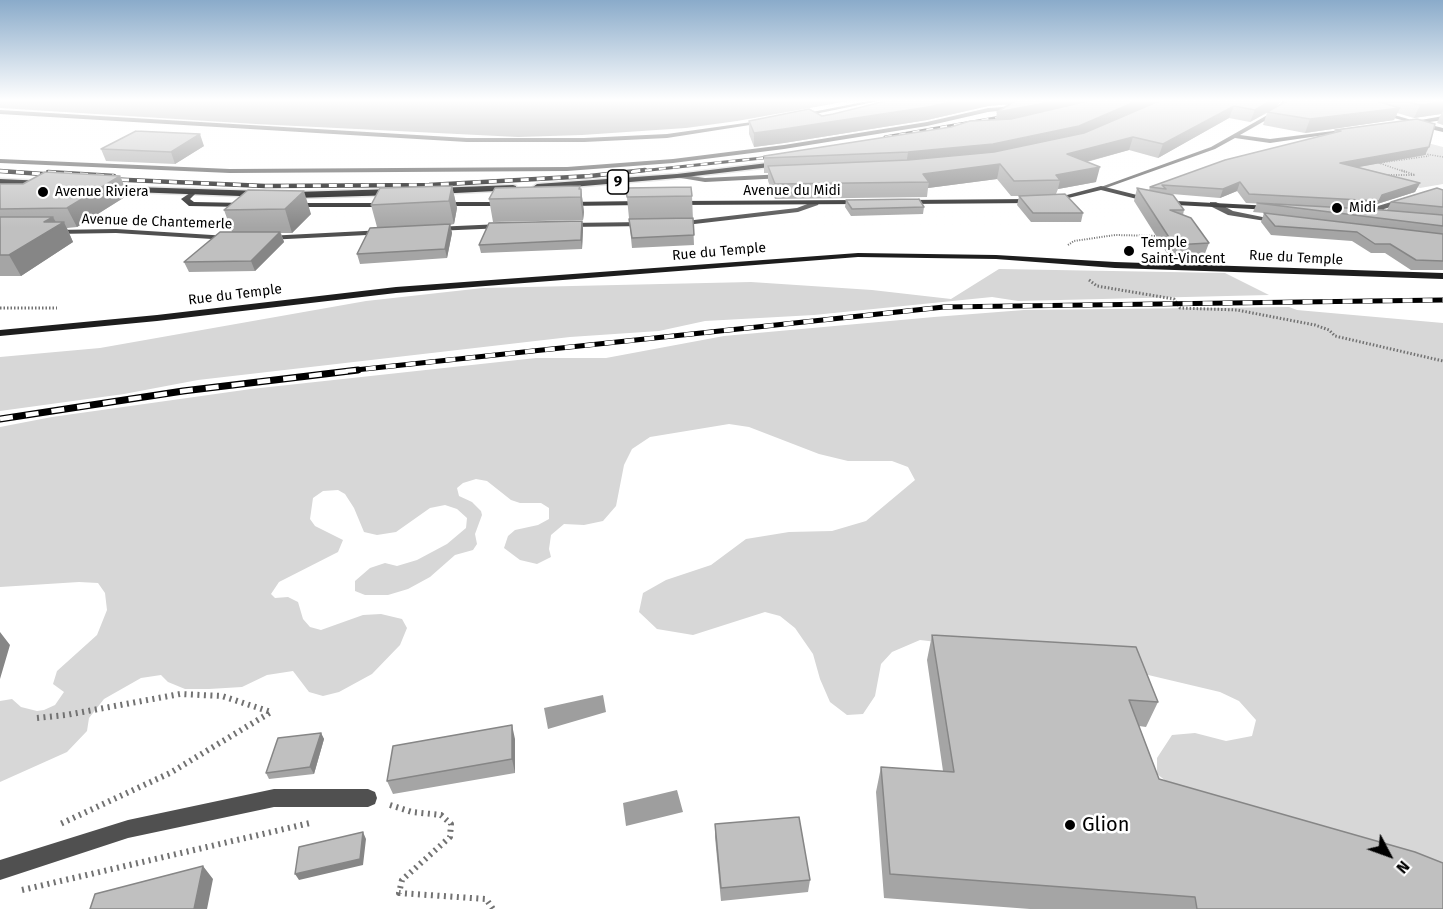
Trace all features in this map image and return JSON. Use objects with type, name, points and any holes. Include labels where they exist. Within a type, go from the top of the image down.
[{"type":"main road","name":"9","points":[[423,191],[583,185],[677,177],[797,162]]},
{"type":"main road","points":[[0,182],[58,185]]},
{"type":"main road","points":[[92,187],[294,195],[400,192]]},
{"type":"street","points":[[0,161],[230,171],[567,169],[682,160],[806,143]]},
{"type":"street","points":[[1047,200],[1067,198],[1101,188],[1203,152],[1220,143]]},
{"type":"street","points":[[677,177],[705,180],[788,176]]},
{"type":"street","points":[[0,187],[10,183]]},
{"type":"street","points":[[1101,188],[1157,202],[1285,208]]},
{"type":"street","points":[[193,192],[185,199],[197,205],[254,205]]},
{"type":"street","points":[[1379,214],[1381,208],[1409,198]]},
{"type":"street","points":[[896,202],[1038,201]]},
{"type":"street","name":"Avenue du Midi","points":[[670,203],[873,202]]},
{"type":"street","points":[[551,204],[646,203]]},
{"type":"street","points":[[663,224],[700,223],[798,210],[815,203]]},
{"type":"street","points":[[290,205],[396,204]]},
{"type":"street","points":[[432,204],[515,204]]},
{"type":"street","points":[[1213,204],[1231,213],[1283,221]]},
{"type":"street","points":[[1367,213],[1389,215]]},
{"type":"street","points":[[558,225],[652,224]]},
{"type":"street","points":[[426,230],[512,225]]},
{"type":"street","name":"Avenue de Chantemerle","points":[[48,232],[116,231],[233,238]]},
{"type":"street","points":[[260,238],[392,231]]},
{"type":"street","name":"Rue du Temple","points":[[0,333],[140,320],[396,290],[791,259],[905,254],[1115,265],[1443,276]]},
{"type":"street","points":[[0,870],[128,829],[274,798],[368,798]]},
{"type":"path","points":[[1377,160],[1421,153],[1443,157]]},
{"type":"path","points":[[1387,178],[1378,175],[1415,175],[1379,163],[1432,155]]},
{"type":"path","points":[[1065,261],[1059,250],[1074,241],[1115,235],[1160,236]]},
{"type":"path","points":[[1102,280],[1089,281],[1097,286],[1174,299],[1180,308],[1185,309],[1237,310],[1323,327],[1335,336],[1443,361]]},
{"type":"path","points":[[37,718],[66,715],[138,699],[180,694],[222,696],[271,712],[170,773],[53,827]]},
{"type":"path","points":[[412,812],[441,815],[451,824],[450,837],[402,880],[399,893],[486,899],[493,909]]},
{"type":"path","points":[[11,892],[320,821]]},
{"type":"shaded area","points":[[1313,143],[1429,143],[1443,147],[1443,184],[1420,188],[1294,147]]},
{"type":"shaded area","points":[[999,269],[1225,273],[1269,295],[1018,301],[992,297],[814,315],[705,321],[659,331],[570,337],[198,380],[124,394],[0,411],[0,357],[100,348],[366,301],[483,288],[751,282],[872,290],[951,299]]},
{"type":"shaded area","points":[[1289,307],[1297,310],[1443,323],[1443,885],[1176,789],[1157,774],[1157,758],[1172,735],[1195,733],[1226,741],[1252,736],[1256,720],[1239,701],[1220,692],[1106,665],[920,640],[892,652],[881,664],[875,696],[863,714],[847,715],[830,702],[813,654],[795,628],[780,616],[765,612],[693,635],[657,629],[639,612],[643,593],[666,580],[711,565],[746,539],[789,532],[832,531],[866,521],[915,480],[908,467],[892,461],[848,461],[819,454],[749,427],[729,424],[650,437],[632,449],[624,465],[616,506],[603,521],[584,525],[564,524],[551,535],[549,549],[551,557],[537,564],[520,560],[504,548],[508,536],[515,530],[538,525],[549,519],[549,508],[541,503],[520,503],[511,500],[487,481],[476,479],[463,483],[457,488],[459,496],[472,502],[482,515],[475,534],[477,544],[473,550],[455,555],[430,577],[408,589],[388,595],[365,595],[355,591],[355,581],[370,568],[385,563],[397,566],[417,560],[447,544],[466,528],[467,518],[457,509],[445,505],[430,508],[396,532],[377,535],[364,532],[345,494],[338,490],[323,491],[313,498],[310,519],[315,526],[343,540],[338,552],[279,582],[271,594],[275,598],[288,597],[298,602],[303,619],[310,627],[321,630],[363,615],[381,614],[402,619],[407,628],[400,645],[372,674],[339,692],[323,696],[309,692],[293,671],[267,675],[242,687],[209,689],[185,689],[168,682],[161,675],[141,678],[104,699],[89,718],[87,731],[67,752],[0,782],[0,701],[12,699],[21,707],[37,711],[55,705],[64,692],[53,684],[57,671],[97,635],[107,610],[105,593],[98,583],[0,587],[0,427],[52,417],[251,389],[536,358],[606,358],[724,336],[1024,310]]},
{"type":"shaded area","points":[[603,695],[606,712],[548,729],[544,708]]},
{"type":"shaded area","points":[[677,790],[683,812],[626,826],[623,803]]},
{"type":"building","points":[[112,143],[185,143],[171,152],[101,149]]},
{"type":"building","points":[[845,143],[996,143],[908,152],[765,158],[764,156]]},
{"type":"building","points":[[1035,143],[1108,143],[1067,154],[1100,167],[1056,175],[1060,180],[1014,181],[1000,164],[923,174],[929,182],[775,184],[768,166],[908,160],[994,152]]},
{"type":"building","points":[[1291,143],[1430,143],[1429,147],[1340,163],[1420,183],[1382,195],[1379,201],[1249,194],[1240,182],[1223,189],[1162,185],[1166,189],[1150,187],[1225,160]]},
{"type":"building","points":[[45,172],[120,176],[67,208],[0,209],[0,184],[23,184]]},
{"type":"building","points":[[452,186],[449,201],[371,205],[380,188]]},
{"type":"building","points":[[580,186],[581,197],[489,199],[495,188]]},
{"type":"building","points":[[691,187],[692,196],[627,197],[626,188]]},
{"type":"building","points":[[1137,188],[1173,195],[1184,210],[1170,210],[1191,218],[1209,243],[1174,245]]},
{"type":"building","points":[[1437,188],[1443,190],[1443,207],[1391,202]]},
{"type":"building","points":[[248,190],[304,191],[285,209],[224,210]]},
{"type":"building","points":[[1065,194],[1083,213],[1033,213],[1019,196]]},
{"type":"building","points":[[919,199],[924,207],[852,209],[846,200]]},
{"type":"building","points":[[1257,203],[1443,215],[1443,226]]},
{"type":"building","points":[[1264,213],[1443,234],[1443,261],[1416,260],[1390,244],[1375,244],[1357,232],[1275,226]]},
{"type":"building","points":[[0,217],[53,217],[44,222],[64,222],[9,255],[0,255]]},
{"type":"building","points":[[693,218],[694,235],[632,238],[629,219]]},
{"type":"building","points":[[582,221],[581,240],[479,245],[489,223]]},
{"type":"building","points":[[450,224],[445,249],[357,254],[370,228]]},
{"type":"building","points":[[220,232],[280,232],[251,261],[184,262]]},
{"type":"building","points":[[932,635],[1136,647],[1158,702],[1129,700],[1159,779],[1415,852],[1443,863],[1443,909],[1197,909],[1195,897],[890,874],[881,767],[954,772]]},
{"type":"building","points":[[512,725],[512,759],[387,781],[393,746]]},
{"type":"building","points":[[321,733],[310,767],[266,773],[278,738]]},
{"type":"building","points":[[799,817],[810,880],[721,888],[715,824]]},
{"type":"building","points":[[363,832],[360,859],[295,874],[299,847]]},
{"type":"building","points":[[203,866],[194,909],[90,909],[95,894]]},
{"type":"railway","points":[[631,172],[781,156]]},
{"type":"railway","points":[[105,179],[265,186],[429,185],[590,176],[645,170]]},
{"type":"railway","points":[[10,172],[0,171],[57,175]]},
{"type":"railway","points":[[48,172],[114,176]]},
{"type":"railway","points":[[346,371],[944,307],[1443,300]]},
{"type":"railway","points":[[0,419],[183,391],[358,370]]},
{"type":"place","name":"Avenue Riviera","points":[[43,192]]},
{"type":"place","name":"Midi","points":[[1337,208]]},
{"type":"place","name":"Temple Saint-Vincent","points":[[1129,251]]},
{"type":"place","name":"Glion","points":[[1070,825]]}]
